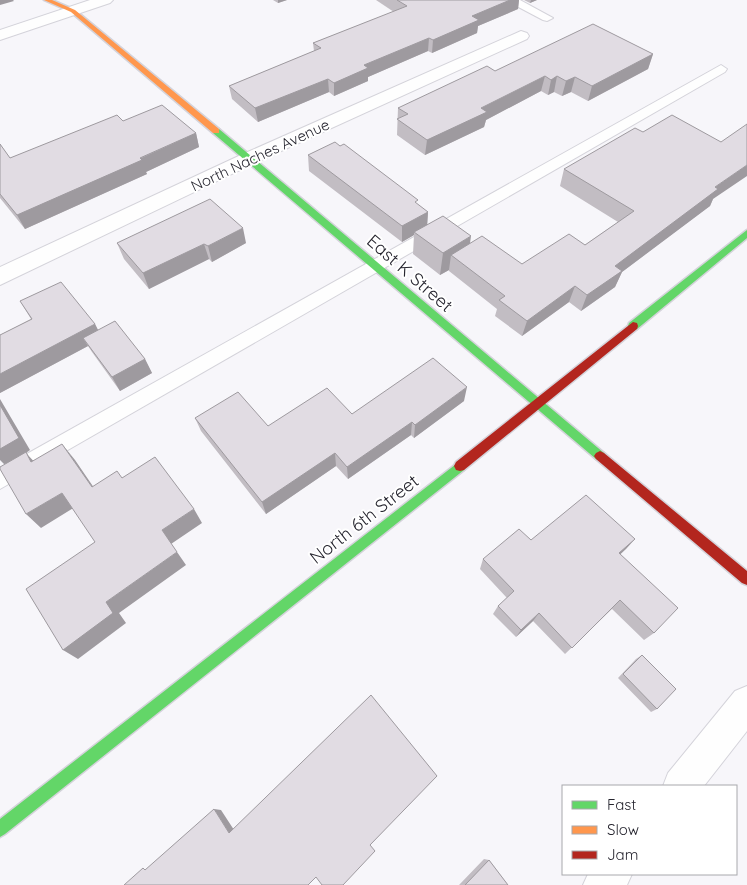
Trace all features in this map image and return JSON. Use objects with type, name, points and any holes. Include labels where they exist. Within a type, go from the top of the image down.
[{"type":"street","name":"East K Street","points":[[47,0],[74,11],[250,158],[537,405],[747,579]]},
{"type":"street","points":[[0,35],[105,0]]},
{"type":"street","name":"North Naches Avenue","points":[[0,277],[250,158],[521,36]]},
{"type":"street","name":"North 6th Street","points":[[0,829],[537,405],[747,233]]},
{"type":"street","points":[[682,785],[747,703]]},
{"type":"street","points":[[603,885],[611,875]]},
{"type":"lane","points":[[511,0],[547,18]]},
{"type":"lane","points":[[0,480],[720,69]]},
{"type":"building","points":[[397,0],[510,0],[472,16],[479,20],[433,40],[429,38],[364,65],[368,68],[334,83],[328,79],[255,108],[229,86],[321,48],[313,43],[407,6]]},
{"type":"building","points":[[593,24],[653,54],[592,86],[575,77],[566,81],[557,76],[551,80],[545,76],[481,108],[487,112],[427,140],[397,119],[408,114],[398,108],[487,66],[495,71]]},
{"type":"building","points":[[162,105],[196,133],[140,158],[142,160],[17,215],[0,194],[0,144],[10,158],[117,115],[123,121]]},
{"type":"building","points":[[672,115],[721,142],[747,124],[747,165],[715,187],[718,189],[615,266],[622,271],[587,295],[575,286],[527,321],[499,300],[505,296],[451,255],[482,236],[522,264],[569,234],[585,245],[634,211],[564,169],[635,128],[643,132]]},
{"type":"building","points":[[335,142],[340,146],[344,144],[418,200],[415,202],[428,212],[402,226],[308,155]]},
{"type":"building","points":[[210,199],[243,228],[208,246],[204,244],[143,273],[117,243]]},
{"type":"building","points":[[443,216],[471,236],[443,253],[414,232]]},
{"type":"building","points":[[61,282],[95,324],[0,374],[0,335],[32,319],[20,301]]},
{"type":"building","points":[[115,321],[145,359],[112,377],[83,338]]},
{"type":"building","points":[[433,358],[467,387],[415,425],[412,422],[347,467],[335,453],[262,502],[195,418],[238,392],[268,426],[327,388],[352,414]]},
{"type":"building","points":[[0,405],[19,438],[0,449]]},
{"type":"building","points":[[62,444],[92,487],[117,471],[122,478],[155,457],[194,509],[162,530],[177,552],[106,602],[113,613],[63,650],[26,589],[95,542],[62,493],[26,514],[0,469],[0,467],[26,452],[31,462]]},
{"type":"building","points":[[586,495],[635,539],[619,553],[678,608],[654,633],[620,600],[572,648],[539,613],[521,630],[498,606],[514,591],[483,559],[519,529],[531,540]]},
{"type":"building","points":[[642,655],[676,689],[657,709],[623,674]]},
{"type":"building","points":[[371,695],[437,776],[370,845],[375,851],[343,885],[322,885],[316,877],[308,885],[124,885],[143,868],[145,870],[214,809],[229,833]]},
{"type":"building","points":[[489,860],[508,885],[465,885]]},
{"type":"traffic: fast","points":[[216,131],[600,456]]},
{"type":"traffic: fast","points":[[633,326],[747,233]]},
{"type":"traffic: fast","points":[[0,829],[460,466]]},
{"type":"traffic: slow","points":[[47,0],[73,11],[216,131]]},
{"type":"traffic: jam","points":[[460,466],[633,326]]},
{"type":"traffic: jam","points":[[600,456],[747,579]]}]
